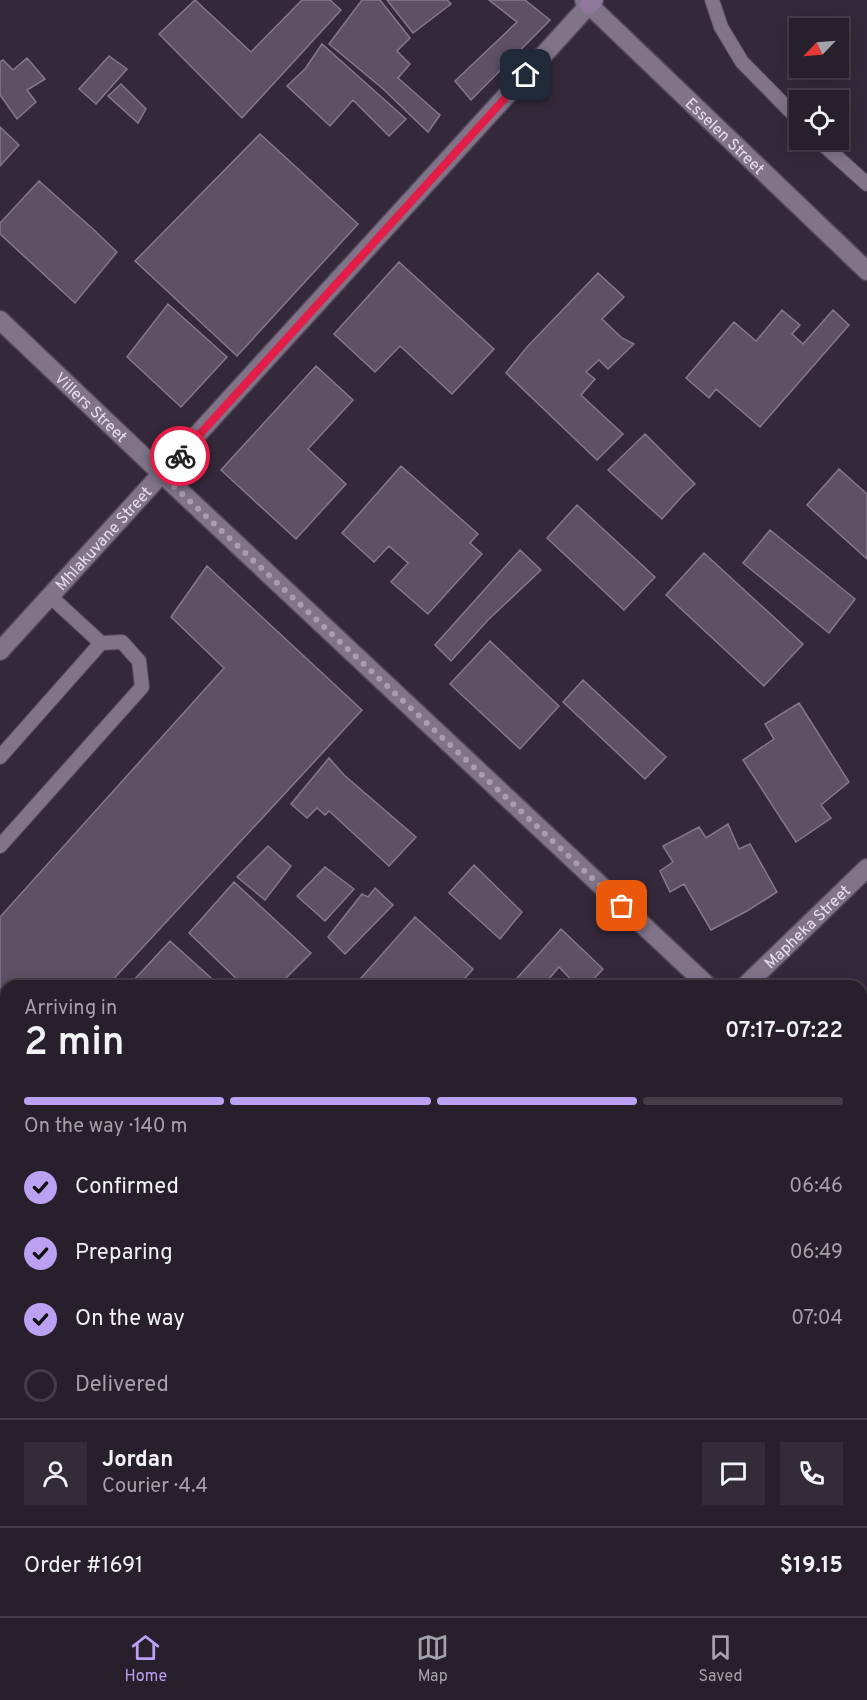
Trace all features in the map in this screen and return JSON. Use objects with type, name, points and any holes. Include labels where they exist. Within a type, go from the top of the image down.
[{"type":"street","name":"Esselen Street","points":[[589,2],[867,271]]},
{"type":"street","name":"Mhlakuvane Street","points":[[0,651],[589,2]]},
{"type":"street","name":"Villers Street","points":[[0,320],[162,475],[702,980]]},
{"type":"street","name":"Mapheka Street","points":[[751,980],[867,868]]},
{"type":"lane","points":[[712,0],[720,27],[742,62],[789,109]]},
{"type":"lane","points":[[829,150],[867,184]]},
{"type":"lane","points":[[0,846],[142,687],[139,661],[122,642],[101,643],[51,597]]},
{"type":"lane","points":[[0,757],[101,643]]},
{"type":"building","points":[[195,0],[251,52],[302,0],[330,0],[341,10],[242,118],[159,34]]},
{"type":"building","points":[[362,0],[380,0],[410,38],[397,51],[410,64],[398,78],[440,115],[428,132],[382,88],[329,44]]},
{"type":"building","points":[[387,0],[447,0],[451,4],[413,33]]},
{"type":"building","points":[[489,0],[525,0],[550,20],[471,100],[455,81],[517,22]]},
{"type":"building","points":[[322,44],[406,119],[389,136],[353,100],[330,126],[287,86],[305,69]]},
{"type":"building","points":[[109,56],[127,69],[96,104],[79,89]]},
{"type":"building","points":[[27,58],[45,79],[27,90],[36,102],[17,119],[0,95],[0,62],[3,60],[13,70]]},
{"type":"building","points":[[121,84],[146,109],[138,123],[108,96]]},
{"type":"building","points":[[0,127],[19,145],[0,166]]},
{"type":"building","points":[[260,134],[358,224],[237,356],[135,261]]},
{"type":"building","points":[[39,181],[117,252],[75,303],[0,234],[0,223]]},
{"type":"building","points":[[399,262],[494,349],[452,394],[400,346],[375,372],[334,334]]},
{"type":"building","points":[[598,273],[624,297],[602,319],[622,338],[634,344],[608,369],[599,360],[586,372],[595,379],[581,395],[623,434],[597,460],[506,373],[527,347]]},
{"type":"building","points":[[168,304],[227,357],[181,407],[127,357]]},
{"type":"building","points":[[782,310],[800,325],[792,334],[803,344],[833,310],[849,325],[760,427],[716,389],[709,398],[686,378],[734,322],[756,341]]},
{"type":"building","points":[[316,366],[353,400],[308,449],[346,484],[296,539],[221,470]]},
{"type":"building","points":[[645,434],[695,484],[662,519],[608,470]]},
{"type":"building","points":[[401,466],[478,534],[470,543],[482,554],[428,614],[391,582],[408,563],[389,546],[374,562],[342,533]]},
{"type":"building","points":[[839,469],[867,494],[867,559],[807,505]]},
{"type":"building","points":[[577,505],[655,577],[624,610],[547,538]]},
{"type":"building","points":[[770,530],[855,599],[829,633],[743,563]]},
{"type":"building","points":[[520,550],[541,570],[488,620],[451,661],[435,645]]},
{"type":"building","points":[[704,553],[803,644],[764,686],[666,595]]},
{"type":"building","points":[[207,566],[362,710],[113,980],[0,980],[0,917],[224,668],[171,617]]},
{"type":"building","points":[[490,641],[559,706],[520,749],[450,684]]},
{"type":"building","points":[[583,680],[666,757],[645,779],[563,702]]},
{"type":"building","points":[[799,703],[849,782],[821,805],[831,818],[796,842],[743,760],[774,739],[765,724]]},
{"type":"building","points":[[329,758],[344,775],[416,837],[389,866],[329,811],[325,815],[317,808],[307,818],[291,804]]},
{"type":"building","points":[[728,824],[739,849],[750,844],[777,892],[711,930],[684,884],[670,892],[660,871],[673,862],[663,846],[699,827],[706,838]]},
{"type":"building","points":[[268,846],[291,866],[265,900],[237,877]]},
{"type":"building","points":[[474,865],[522,912],[500,939],[449,893]]},
{"type":"building","points":[[325,867],[354,889],[325,921],[297,896]]},
{"type":"building","points":[[234,882],[311,953],[284,980],[238,980],[189,933]]},
{"type":"building","points":[[375,888],[393,905],[345,954],[328,937],[362,894],[368,897]]},
{"type":"building","points":[[415,917],[473,969],[463,980],[359,980]]},
{"type":"building","points":[[561,929],[603,969],[593,980],[571,980],[559,967],[548,980],[515,980]]},
{"type":"building","points":[[170,941],[213,980],[134,980]]},
{"type":"way so far","points":[[180,456],[162,475],[622,906]]},
{"type":"route","points":[[180,456],[526,75]]}]
